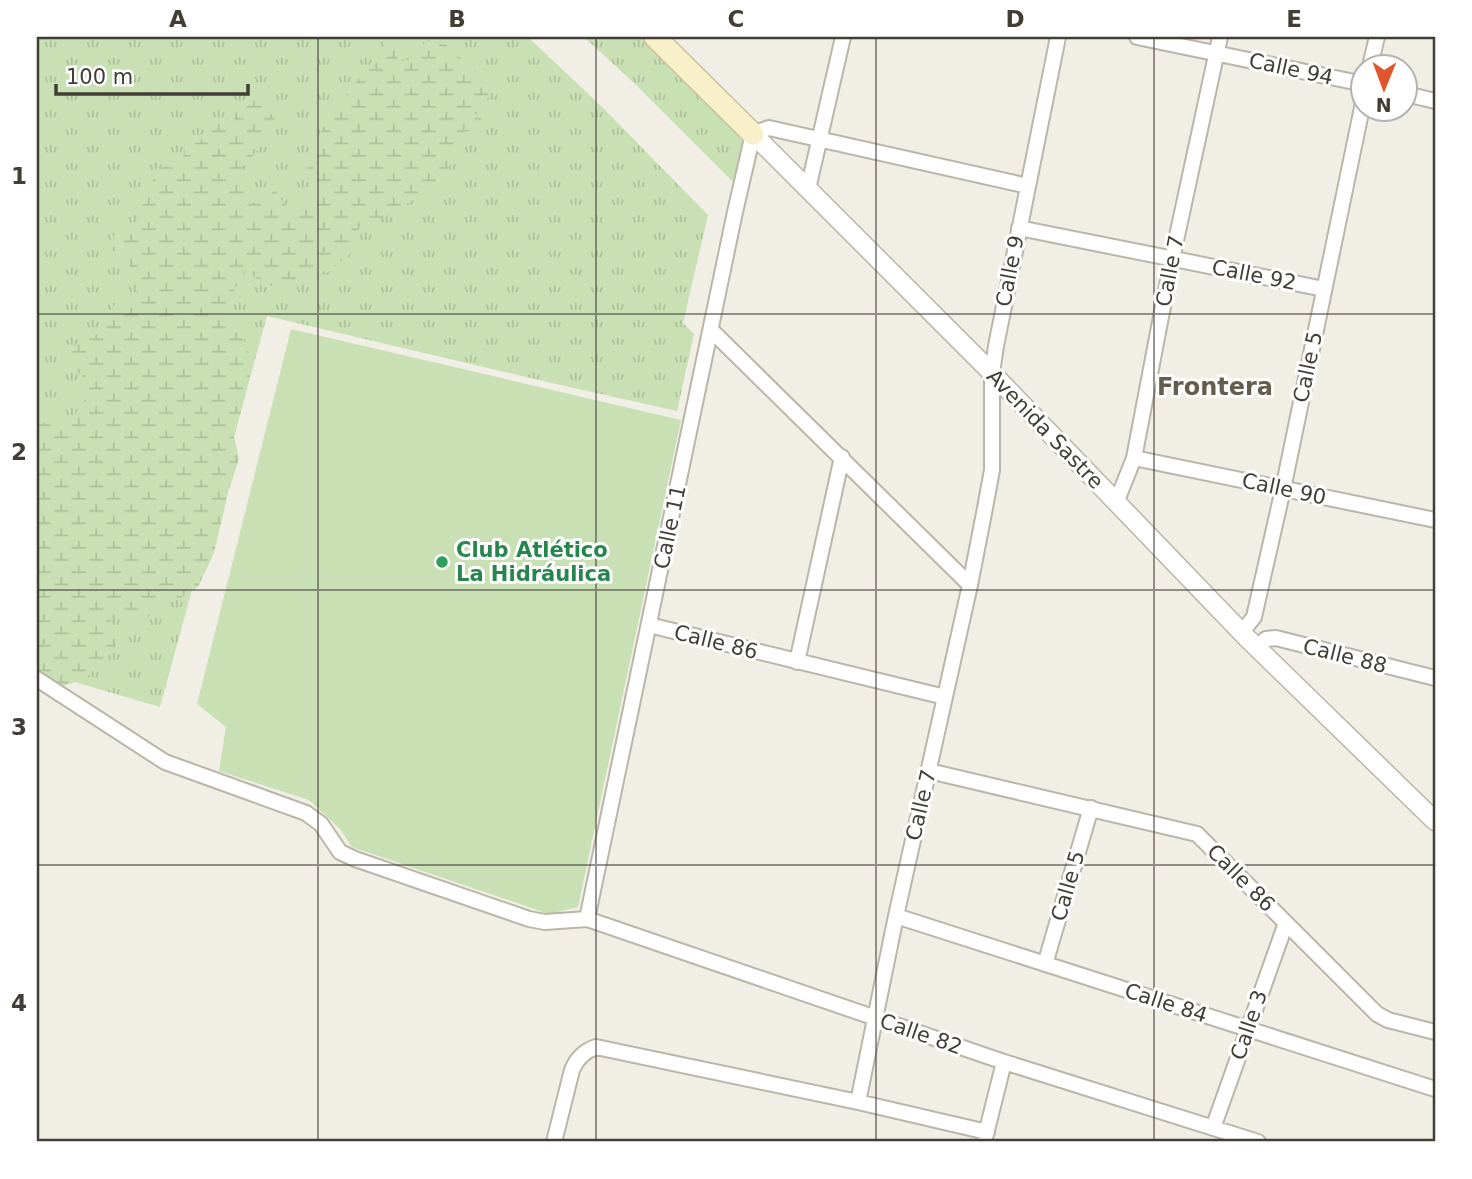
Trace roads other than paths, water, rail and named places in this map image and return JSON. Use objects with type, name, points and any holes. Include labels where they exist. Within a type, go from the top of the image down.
[{"type":"main road","name":"Avenida Sastre","points":[[655,37],[753,135]]},
{"type":"street","points":[[808,189],[842,37]]},
{"type":"street","name":"Calle 9","points":[[985,508],[992,470],[992,373],[996,346],[1058,37]]},
{"type":"street","name":"Calle 94","points":[[1137,37],[1350,81]]},
{"type":"street","name":"Calle 7","points":[[1116,503],[1134,458],[1172,259],[1220,37]]},
{"type":"street","name":"Calle 5","points":[[1242,632],[1254,617],[1358,122]]},
{"type":"street","points":[[753,135],[769,128],[1028,186]]},
{"type":"street","name":"Avenida Sastre","points":[[753,135],[992,373],[1242,632],[1435,821]]},
{"type":"street","name":"Calle 11","points":[[587,919],[753,135]]},
{"type":"street","name":"Calle 92","points":[[1019,228],[1324,289]]},
{"type":"street","points":[[711,330],[970,585]]},
{"type":"street","points":[[797,662],[842,457]]},
{"type":"street","name":"Calle 90","points":[[1134,458],[1435,520]]},
{"type":"street","name":"Calle 7","points":[[859,1102],[896,916],[985,508]]},
{"type":"street","name":"Calle 86","points":[[649,625],[945,697]]},
{"type":"street","name":"Calle 88","points":[[1257,647],[1266,639],[1276,638],[1435,678]]},
{"type":"street","points":[[37,680],[165,762],[306,813],[321,824],[340,852],[355,859],[528,919],[545,922],[587,919]]},
{"type":"street","name":"Calle 86","points":[[929,771],[1197,834],[1377,1014],[1388,1020],[1435,1032]]},
{"type":"street","name":"Calle 5","points":[[1045,964],[1091,808]]},
{"type":"street","name":"Calle 84","points":[[896,916],[1435,1089]]},
{"type":"street","name":"Calle 82","points":[[587,919],[1004,1062],[1258,1142]]},
{"type":"street","name":"Calle 3","points":[[1213,1128],[1286,923]]},
{"type":"street","points":[[554,1142],[576,1060],[596,1047],[859,1102],[986,1137],[1004,1062]]},
{"type":"place","name":"Club Atlético La Hidráulica","points":[[442,562]]},
{"type":"district","name":"Frontera","points":[[1215,387]]}]
